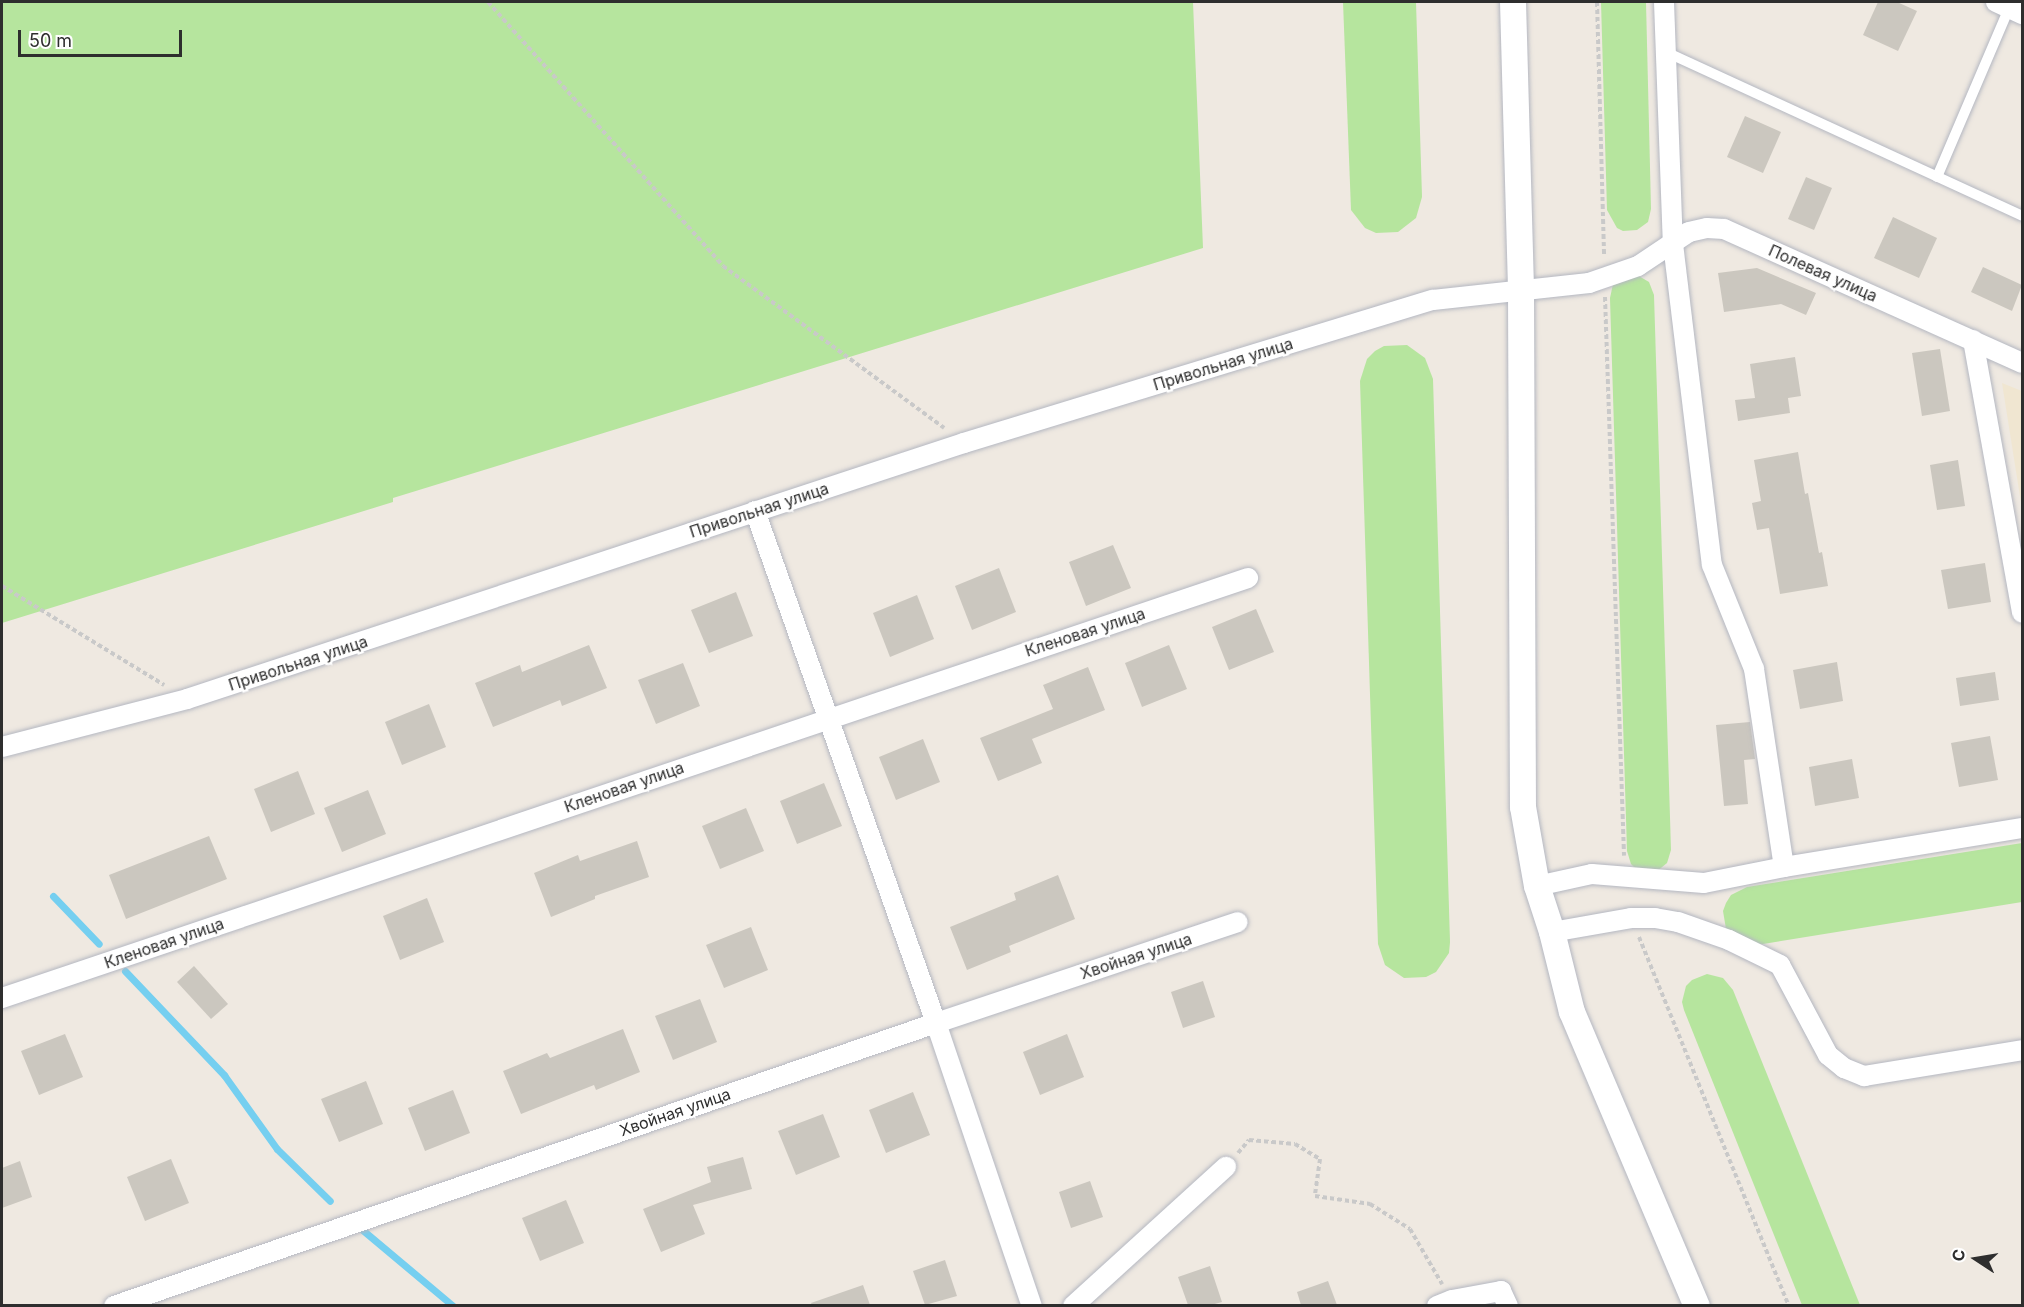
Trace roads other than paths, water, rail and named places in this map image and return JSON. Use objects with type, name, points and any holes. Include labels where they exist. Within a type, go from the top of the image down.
[{"type":"street","points":[[1513,2],[1521,291],[1523,807],[1536,886],[1552,932],[1572,1012],[1697,1305]]},
{"type":"street","points":[[1664,2],[1673,244],[1712,565],[1754,669],[1784,867]]},
{"type":"street","name":"Полевая улица","points":[[1604,278],[1638,266],[1689,232],[1707,228],[1724,229],[2022,363]]},
{"type":"street","name":"Привольная улица","points":[[2,747],[187,699],[963,443],[1433,300],[1589,283],[1604,278]]},
{"type":"street","points":[[1974,340],[2022,613]]},
{"type":"street","points":[[755,511],[826,718],[936,1023],[1032,1305]]},
{"type":"street","name":"Кленовая улица","points":[[2,998],[826,718],[1248,578]]},
{"type":"street","points":[[1536,886],[1592,874],[1704,883],[1784,867],[2022,828]]},
{"type":"street","points":[[1552,932],[1631,918],[1678,922],[1729,940],[1780,965],[1828,1055],[1844,1068],[1863,1077],[2022,1050]]},
{"type":"street","name":"Хвойная улица","points":[[114,1305],[936,1023],[1238,922]]},
{"type":"street","points":[[1073,1305],[1226,1167]]},
{"type":"street","points":[[1444,1303],[1505,1298]]},
{"type":"lane","points":[[1937,177],[2009,8]]},
{"type":"lane","points":[[1666,52],[2022,216]]},
{"type":"waterway","points":[[53,896],[99,944]]},
{"type":"waterway","points":[[125,971],[224,1075],[277,1149],[330,1201]]},
{"type":"waterway","points":[[359,1227],[453,1306]]}]
